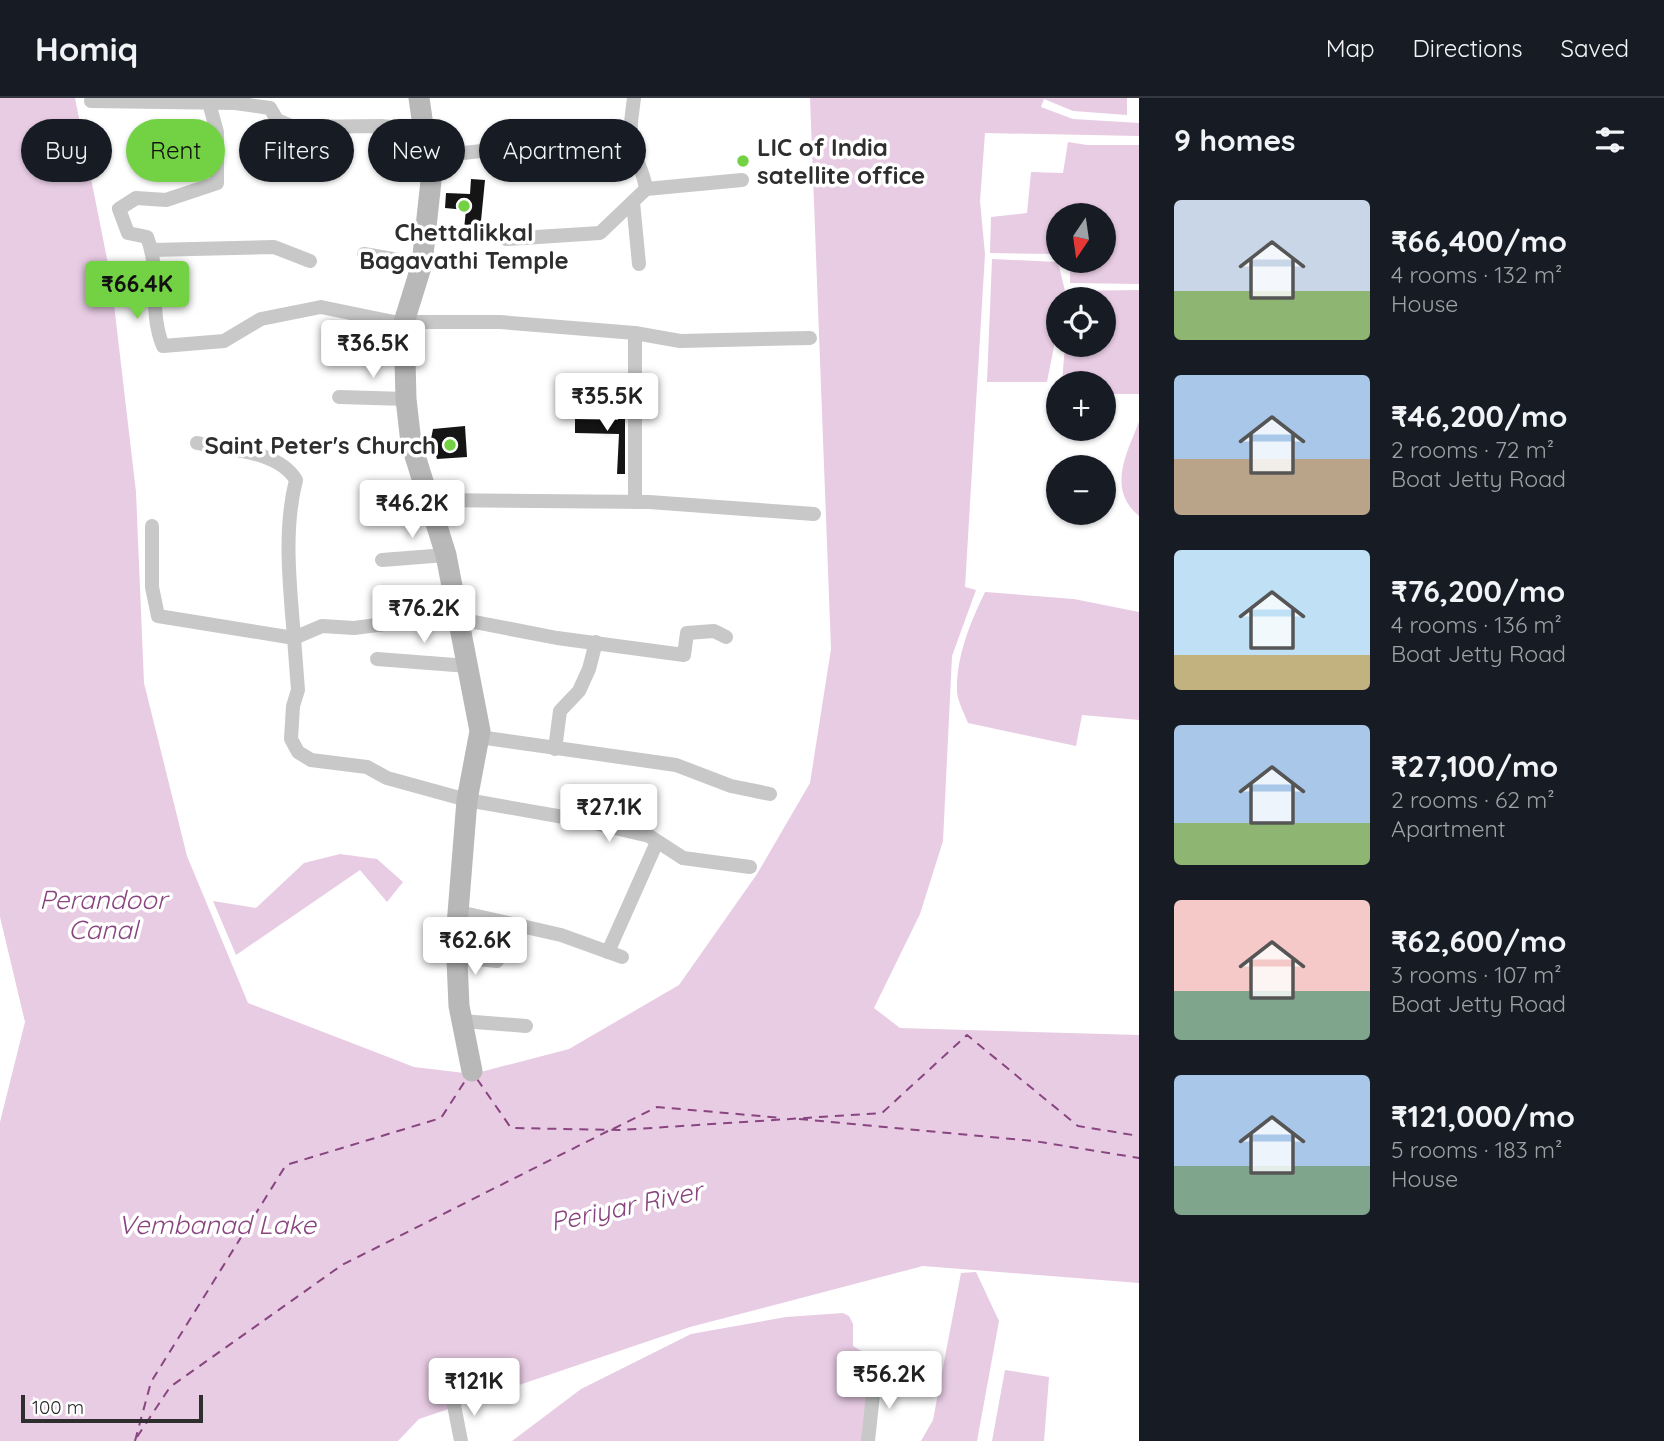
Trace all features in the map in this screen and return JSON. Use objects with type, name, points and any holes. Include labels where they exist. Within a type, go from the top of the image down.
[{"type":"street","points":[[419,98],[422,119]]},
{"type":"street","points":[[634,98],[631,127],[633,149],[643,172],[646,189]]},
{"type":"street","points":[[92,100],[169,100],[271,108],[277,120],[293,127],[368,126]]},
{"type":"street","points":[[209,103],[217,132],[217,183],[166,200],[136,198],[119,209],[128,233],[147,237],[152,250],[155,327],[163,345],[224,341],[261,319],[321,307],[404,322],[500,322],[635,332],[680,341],[810,338]]},
{"type":"street","points":[[506,239],[600,233],[646,189],[741,180]]},
{"type":"street","points":[[431,182],[422,264],[404,322],[406,399],[411,443],[446,555],[479,737],[467,800],[457,957],[462,1021],[472,1070]]},
{"type":"street","points":[[633,202],[639,264]]},
{"type":"street","points":[[152,250],[274,247],[310,261]]},
{"type":"street","points":[[363,254],[422,264]]},
{"type":"street","points":[[635,332],[635,502]]},
{"type":"street","points":[[339,397],[406,399]]},
{"type":"street","points":[[197,443],[258,455],[289,469],[296,480],[290,502],[288,567],[298,690],[293,706],[291,738],[298,752],[311,760],[367,767],[387,778],[467,800],[586,821],[649,836],[683,858],[750,867]]},
{"type":"street","points":[[429,500],[635,502],[814,514]]},
{"type":"street","points":[[152,526],[152,587],[158,616],[294,638],[322,626],[375,626],[406,615],[459,619],[557,638],[684,655],[687,633],[714,631],[726,636]]},
{"type":"street","points":[[382,560],[446,555]]},
{"type":"street","points":[[555,749],[560,711],[579,691],[589,670],[596,642]]},
{"type":"street","points":[[377,659],[468,666]]},
{"type":"street","points":[[479,737],[676,765],[731,786],[770,794]]},
{"type":"street","points":[[607,952],[657,842]]},
{"type":"street","points":[[459,912],[561,935],[622,957]]},
{"type":"street","points":[[457,957],[497,961]]},
{"type":"street","points":[[462,1021],[526,1026]]},
{"type":"street","points":[[868,1441],[876,1376]]},
{"type":"street","points":[[453,1401],[461,1441]]},
{"type":"water","name":"Vembanad Lake","points":[[0,98],[75,98],[79,119],[21,119],[21,182],[92,182],[111,279],[136,492],[144,683],[187,856],[248,1003],[414,1067],[473,1074],[569,1049],[679,985],[757,874],[810,783],[831,649],[810,98],[1127,98],[1127,115],[1073,111],[1044,99],[1041,107],[1073,119],[1139,123],[1139,136],[985,133],[980,201],[985,254],[965,587],[976,590],[952,656],[943,841],[920,914],[874,1008],[900,1028],[1139,1035],[1139,1283],[923,1266],[690,1327],[419,1419],[398,1441],[0,1441],[0,1122],[25,1022],[0,917]]},
{"type":"water","points":[[1068,142],[1087,145],[1139,145],[1139,284],[1070,283],[1070,273],[1116,273],[1116,203],[1046,203],[1046,254],[990,253],[991,217],[1027,213],[1031,172],[1063,173]]},
{"type":"water","points":[[992,259],[1046,261],[1046,273],[1061,273],[1064,287],[1046,287],[1046,357],[1052,357],[1049,371],[1046,371],[1046,382],[987,382]]},
{"type":"water","points":[[1116,290],[1139,290],[1139,394],[1116,394],[1116,371],[1063,371],[1064,357],[1116,357]]},
{"type":"water","points":[[1139,422],[1139,516],[1129,506],[1124,495],[1122,471]]},
{"type":"water","points":[[985,592],[1074,599],[1139,612],[1139,720],[1082,715],[1076,746],[968,723],[957,692],[957,679],[969,628]]},
{"type":"water","points":[[340,854],[377,859],[403,882],[387,902],[360,870],[236,955],[213,901],[256,908],[304,863]]},
{"type":"water","points":[[976,1272],[999,1321],[977,1441],[921,1441],[933,1420],[961,1273]]},
{"type":"water","points":[[843,1313],[849,1316],[853,1324],[853,1346],[873,1358],[864,1441],[512,1441],[581,1389],[691,1334],[786,1317]]},
{"type":"water","points":[[1005,1370],[1049,1377],[1044,1441],[992,1441]]},
{"type":"building","name":"Chettalikkal Bagavathi Temple","points":[[471,179],[485,182],[480,231],[464,229],[466,210],[445,208],[446,193],[470,194]]},
{"type":"building","points":[[619,410],[625,410],[625,474],[617,474],[619,434],[575,433],[575,419],[618,420]]},
{"type":"building","name":"Saint Peter's Church","points":[[465,426],[467,457],[437,459],[431,439],[433,429]]},
{"type":"ferry route","points":[[477,1079],[511,1128],[620,1130],[882,1113],[967,1035],[1078,1126],[1139,1136]]},
{"type":"ferry route","points":[[135,1441],[151,1382],[286,1165],[441,1118],[467,1078]]},
{"type":"ferry route","points":[[613,1129],[657,1107],[783,1118]]},
{"type":"ferry route","points":[[799,1119],[1034,1141],[1139,1158]]},
{"type":"ferry route","points":[[137,1437],[170,1387],[342,1265],[608,1131]]},
{"type":"place","name":"LIC of India satellite office","points":[[743,161]]},
{"type":"place","name":"Chettalikkal Bagavathi Temple","points":[[464,206]]},
{"type":"place","name":"Saint Peter's Church","points":[[450,445]]},
{"type":"water label","name":"Perandoor Canal","points":[[103,914]]},
{"type":"water label","name":"Periyar River","points":[[626,1206]]}]
